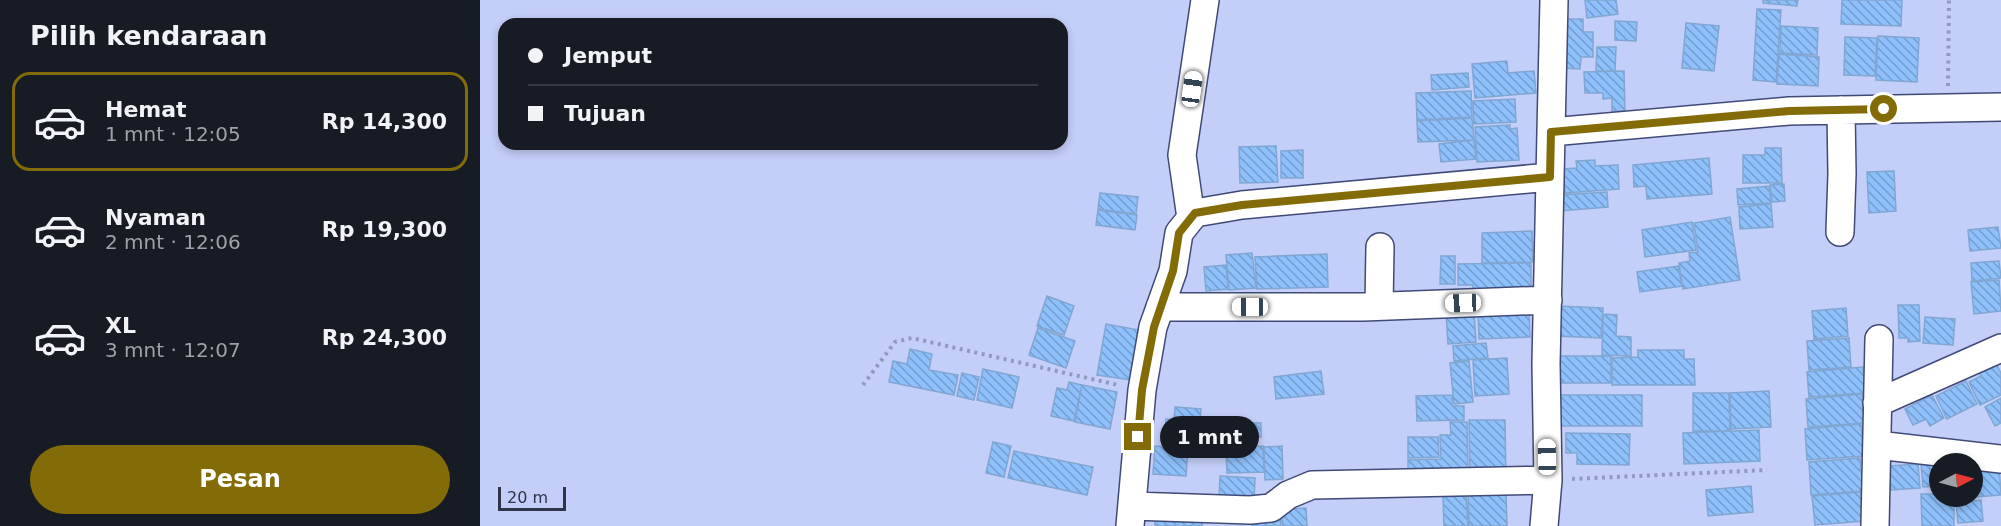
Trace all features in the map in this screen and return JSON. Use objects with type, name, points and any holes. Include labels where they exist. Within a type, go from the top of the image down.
[{"type":"street","points":[[1191,218],[1182,155],[1205,0]]},
{"type":"street","points":[[1544,526],[1548,480],[1546,364],[1554,0]]},
{"type":"street","points":[[1551,132],[1789,111],[2001,107]]},
{"type":"street","points":[[1840,232],[1841,110]]},
{"type":"street","points":[[1548,480],[1312,485],[1288,495],[1271,508],[1131,516],[1142,390],[1154,327],[1173,271],[1179,233],[1195,213],[1242,205],[1550,177]]},
{"type":"street","points":[[1379,306],[1380,247]]},
{"type":"street","points":[[1160,307],[1379,306],[1548,300]]},
{"type":"street","points":[[1875,526],[1879,339]]},
{"type":"street","points":[[1878,403],[2001,348]]},
{"type":"street","points":[[1877,445],[2000,457]]},
{"type":"path","points":[[1948,108],[1949,0]]},
{"type":"path","points":[[863,385],[895,342],[912,338],[1142,390]]},
{"type":"path","points":[[1548,480],[1767,471]]},
{"type":"building","points":[[1585,0],[1616,0],[1618,14],[1587,18]]},
{"type":"building","points":[[1763,0],[1798,0],[1797,6],[1763,3]]},
{"type":"building","points":[[1842,0],[1902,0],[1901,26],[1841,24]]},
{"type":"building","points":[[1757,9],[1781,10],[1776,82],[1753,80]]},
{"type":"building","points":[[1563,19],[1583,19],[1583,32],[1593,32],[1593,57],[1581,57],[1580,69],[1562,68]]},
{"type":"building","points":[[1615,21],[1637,22],[1636,41],[1615,40]]},
{"type":"building","points":[[1686,23],[1719,26],[1714,71],[1682,68]]},
{"type":"building","points":[[1781,26],[1818,28],[1817,55],[1780,53]]},
{"type":"building","points":[[1878,36],[1919,38],[1917,82],[1876,80]]},
{"type":"building","points":[[1845,37],[1877,38],[1875,76],[1844,75]]},
{"type":"building","points":[[1597,47],[1616,47],[1615,71],[1596,71]]},
{"type":"building","points":[[1779,54],[1819,57],[1818,86],[1777,84]]},
{"type":"building","points":[[1507,61],[1508,73],[1534,71],[1536,93],[1475,98],[1472,64]]},
{"type":"building","points":[[1624,71],[1625,111],[1612,111],[1612,98],[1603,99],[1603,93],[1585,93],[1584,72]]},
{"type":"building","points":[[1468,73],[1469,87],[1432,90],[1431,75]]},
{"type":"building","points":[[1471,91],[1472,117],[1417,120],[1416,93]]},
{"type":"building","points":[[1515,99],[1516,122],[1474,124],[1473,101]]},
{"type":"building","points":[[1472,118],[1474,140],[1418,142],[1417,121]]},
{"type":"building","points":[[1510,125],[1510,129],[1517,128],[1519,160],[1477,162],[1475,127]]},
{"type":"building","points":[[1474,140],[1476,159],[1441,162],[1439,144]]},
{"type":"building","points":[[1276,146],[1278,182],[1240,183],[1239,147]]},
{"type":"building","points":[[1765,148],[1781,148],[1782,183],[1743,183],[1743,155],[1765,155]]},
{"type":"building","points":[[1303,150],[1303,178],[1281,178],[1281,151]]},
{"type":"building","points":[[1709,158],[1712,194],[1647,199],[1646,186],[1634,187],[1633,165]]},
{"type":"building","points":[[1595,160],[1595,166],[1618,165],[1619,189],[1565,193],[1563,169],[1577,168],[1576,161]]},
{"type":"building","points":[[1894,171],[1896,211],[1869,213],[1867,172]]},
{"type":"building","points":[[1784,184],[1785,201],[1772,202],[1770,185]]},
{"type":"building","points":[[1769,186],[1771,203],[1738,205],[1737,189]]},
{"type":"building","points":[[1607,192],[1608,207],[1560,211],[1559,195]]},
{"type":"building","points":[[1100,193],[1138,197],[1136,214],[1098,209]]},
{"type":"building","points":[[1771,204],[1773,227],[1740,229],[1739,207]]},
{"type":"building","points":[[1098,210],[1137,215],[1135,230],[1096,225]]},
{"type":"building","points":[[1730,217],[1740,280],[1683,289],[1679,263],[1690,261],[1689,253],[1698,252],[1694,223]]},
{"type":"building","points":[[1692,222],[1696,250],[1645,257],[1642,230]]},
{"type":"building","points":[[1998,227],[2001,248],[1970,251],[1968,230]]},
{"type":"building","points":[[1532,231],[1533,262],[1482,263],[1482,233]]},
{"type":"building","points":[[1252,253],[1256,288],[1229,290],[1226,255]]},
{"type":"building","points":[[1327,254],[1328,287],[1257,289],[1255,257]]},
{"type":"building","points":[[1441,256],[1455,256],[1455,284],[1440,284]]},
{"type":"building","points":[[1999,261],[2001,278],[1972,281],[1971,263]]},
{"type":"building","points":[[1531,263],[1531,299],[1473,300],[1473,285],[1458,285],[1458,264]]},
{"type":"building","points":[[1226,265],[1228,289],[1206,291],[1204,267]]},
{"type":"building","points":[[1678,266],[1682,286],[1640,292],[1637,272]]},
{"type":"building","points":[[1999,280],[2001,311],[1974,314],[1971,282]]},
{"type":"building","points":[[1047,296],[1074,306],[1064,335],[1037,326]]},
{"type":"building","points":[[1898,305],[1919,305],[1920,341],[1908,342],[1908,338],[1899,338]]},
{"type":"building","points":[[1557,306],[1603,308],[1601,338],[1556,336]]},
{"type":"building","points":[[1846,308],[1848,336],[1814,339],[1812,311]]},
{"type":"building","points":[[1529,309],[1530,337],[1479,339],[1478,311]]},
{"type":"building","points":[[1474,311],[1476,342],[1448,344],[1446,313]]},
{"type":"building","points":[[1603,314],[1617,315],[1616,336],[1631,337],[1631,356],[1602,355]]},
{"type":"building","points":[[1925,317],[1955,319],[1953,345],[1923,343]]},
{"type":"building","points":[[1106,324],[1139,330],[1131,380],[1097,375]]},
{"type":"building","points":[[1038,328],[1075,341],[1066,368],[1029,355]]},
{"type":"building","points":[[1849,338],[1851,367],[1809,370],[1807,341]]},
{"type":"building","points":[[1486,343],[1488,358],[1454,361],[1453,346]]},
{"type":"building","points":[[910,349],[932,354],[929,370],[958,375],[954,395],[889,382],[893,361],[907,364]]},
{"type":"building","points":[[1638,350],[1684,350],[1684,359],[1694,359],[1695,385],[1612,385],[1612,358],[1638,357]]},
{"type":"building","points":[[1555,356],[1611,356],[1611,383],[1555,383]]},
{"type":"building","points":[[1507,358],[1509,394],[1475,396],[1473,360]]},
{"type":"building","points":[[1993,358],[2001,373],[2001,395],[1980,405],[1969,382],[1981,376],[1977,367]]},
{"type":"building","points":[[1469,361],[1473,402],[1454,404],[1450,363]]},
{"type":"building","points":[[1863,367],[1865,393],[1809,397],[1807,372]]},
{"type":"building","points":[[983,369],[1019,377],[1012,408],[977,400]]},
{"type":"building","points":[[1321,371],[1324,394],[1276,399],[1274,377]]},
{"type":"building","points":[[962,373],[979,377],[974,400],[957,396]]},
{"type":"building","points":[[1966,381],[1977,404],[1947,419],[1936,396]]},
{"type":"building","points":[[1069,382],[1082,385],[1074,421],[1051,416],[1057,388],[1067,390]]},
{"type":"building","points":[[1082,385],[1117,392],[1110,429],[1075,422]]},
{"type":"building","points":[[1769,391],[1771,427],[1731,429],[1730,393]]},
{"type":"building","points":[[1693,393],[1729,393],[1730,431],[1693,431]]},
{"type":"building","points":[[1862,394],[1864,423],[1808,427],[1806,399]]},
{"type":"building","points":[[1452,395],[1452,406],[1464,406],[1464,420],[1417,421],[1416,396]]},
{"type":"building","points":[[1559,395],[1642,395],[1642,426],[1559,426]]},
{"type":"building","points":[[1932,395],[1944,418],[1930,426],[1926,419],[1913,425],[1905,409]]},
{"type":"building","points":[[2001,398],[2001,423],[1995,426],[1985,407]]},
{"type":"building","points":[[1175,407],[1201,409],[1198,447],[1172,444],[1174,433],[1165,432],[1166,419],[1174,420]]},
{"type":"building","points":[[1469,420],[1505,420],[1506,480],[1470,480]]},
{"type":"building","points":[[1450,422],[1467,422],[1468,479],[1408,481],[1408,460],[1441,459],[1440,435],[1451,435]]},
{"type":"building","points":[[1230,423],[1261,423],[1261,437],[1230,436]]},
{"type":"building","points":[[1861,424],[1864,456],[1807,460],[1805,429]]},
{"type":"building","points":[[1759,430],[1760,461],[1684,464],[1683,433]]},
{"type":"building","points":[[1566,433],[1630,434],[1629,465],[1577,464],[1577,453],[1566,453]]},
{"type":"building","points":[[1408,437],[1438,437],[1439,457],[1408,458]]},
{"type":"building","points":[[993,442],[1011,446],[1004,477],[986,473]]},
{"type":"building","points":[[1155,446],[1188,448],[1186,476],[1153,474]]},
{"type":"building","points":[[1263,446],[1264,472],[1227,473],[1226,448]]},
{"type":"building","points":[[1282,446],[1283,479],[1265,480],[1264,447]]},
{"type":"building","points":[[1014,451],[1093,467],[1087,495],[1008,478]]},
{"type":"building","points":[[1860,458],[1863,491],[1811,495],[1809,462]]},
{"type":"building","points":[[1921,463],[1929,463],[1929,487],[1923,487]]},
{"type":"building","points":[[1918,464],[1920,488],[1891,490],[1889,466]]},
{"type":"building","points":[[1999,465],[2001,495],[1983,496],[1983,466]]},
{"type":"building","points":[[1220,476],[1255,478],[1254,502],[1219,500]]},
{"type":"building","points":[[1751,486],[1753,512],[1708,516],[1706,490]]},
{"type":"building","points":[[1861,492],[1864,521],[1815,525],[1812,496]]},
{"type":"building","points":[[1506,493],[1507,526],[1469,526],[1468,494]]},
{"type":"building","points":[[1466,494],[1468,526],[1444,526],[1443,495]]},
{"type":"building","points":[[1921,494],[1929,494],[1929,507],[1954,507],[1954,526],[1922,526]]},
{"type":"building","points":[[1956,507],[1982,507],[1983,521],[1958,523]]},
{"type":"building","points":[[1306,508],[1307,526],[1283,526],[1281,510]]},
{"type":"building","points":[[1280,510],[1281,526],[1252,526],[1251,512]]},
{"type":"building","points":[[1155,516],[1203,517],[1202,526],[1155,526]]},
{"type":"route","points":[[1138,437],[1142,390],[1154,327],[1173,271],[1179,233],[1195,213],[1242,205],[1550,177],[1551,132],[1789,111],[1884,109]]}]
